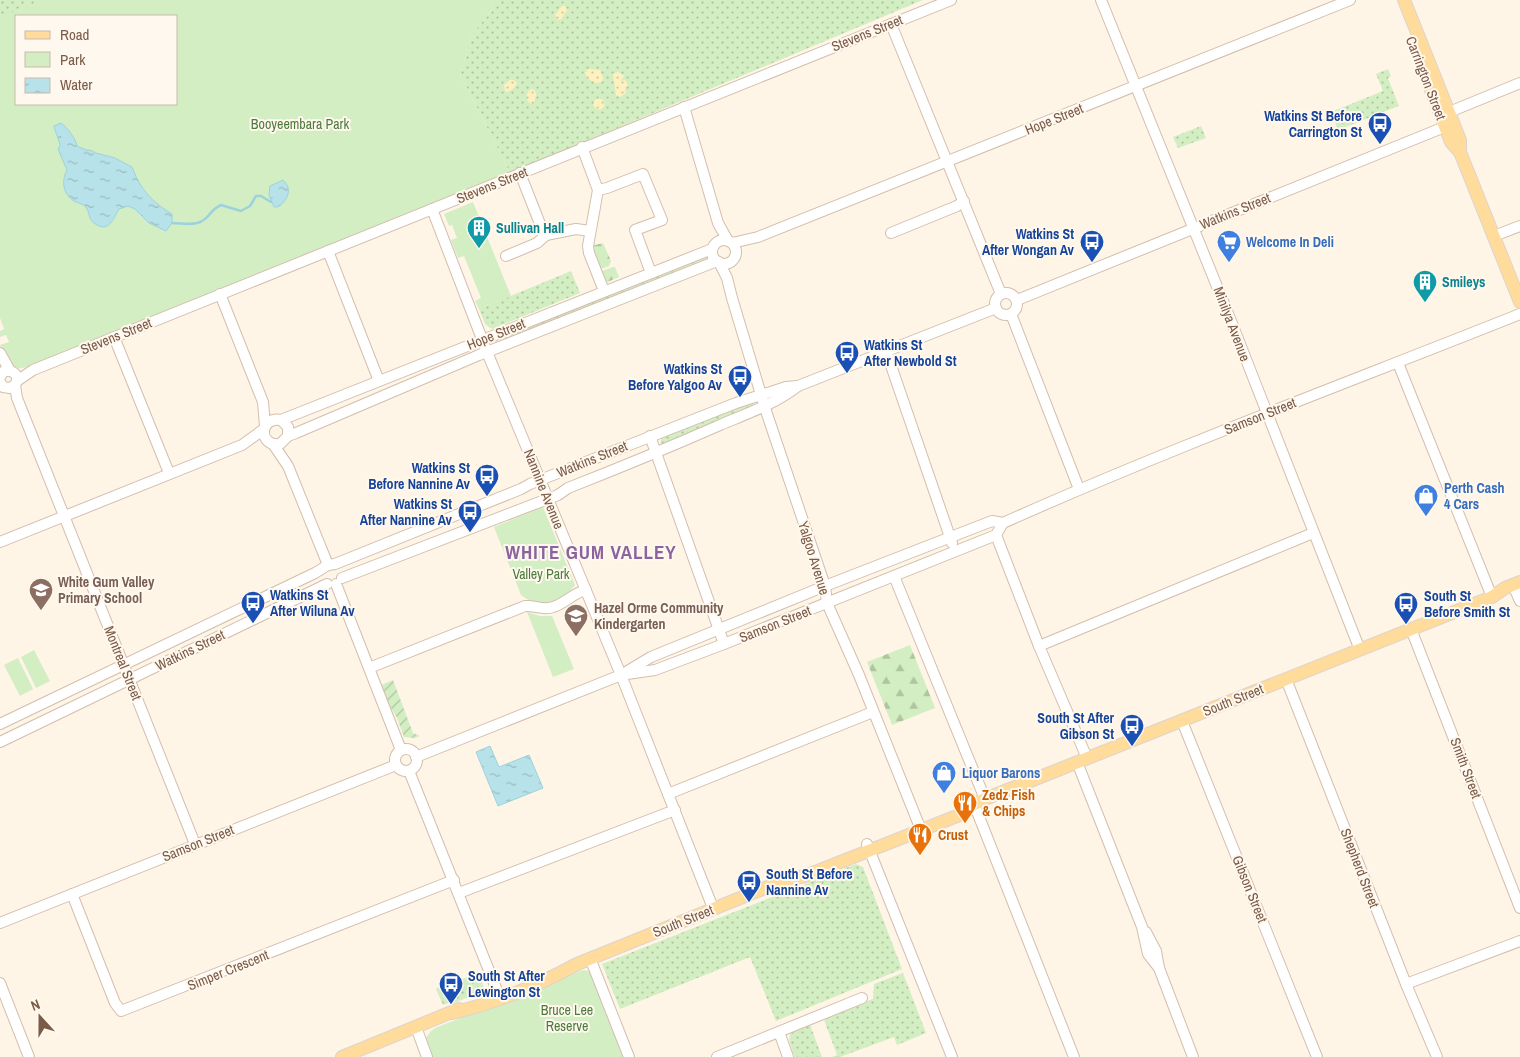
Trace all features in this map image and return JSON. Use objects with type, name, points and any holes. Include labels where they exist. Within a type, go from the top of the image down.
[{"type":"main road","name":"Carrington Street","points":[[1395,0],[1447,119],[1460,140],[1460,152],[1520,302]]},
{"type":"main road","name":"Carrington Street","points":[[1404,0],[1447,119]]},
{"type":"main road","name":"South Street","points":[[342,1057],[452,1013],[472,1002],[499,994],[550,970],[577,964],[789,878],[805,876],[920,826],[962,814],[980,801],[1082,760],[1492,597],[1518,590]]},
{"type":"street","name":"Stevens Street","points":[[7,380],[951,0]]},
{"type":"street","name":"Minilya Avenue","points":[[1101,0],[1231,321],[1360,650]]},
{"type":"street","name":"Hope Street","points":[[279,420],[652,273],[758,237],[1350,0]]},
{"type":"street","points":[[891,24],[1001,294]]},
{"type":"street","name":"Watkins Street","points":[[1017,300],[1447,119],[1520,83]]},
{"type":"street","points":[[684,107],[726,248],[726,263],[718,262]]},
{"type":"street","points":[[582,148],[598,190],[588,246],[604,292]]},
{"type":"street","points":[[520,174],[546,235]]},
{"type":"street","points":[[598,190],[643,174],[662,220],[635,230],[652,273]]},
{"type":"street","points":[[891,233],[957,206],[964,201]]},
{"type":"street","name":"Nannine Avenue","points":[[432,209],[487,352],[621,674],[713,908]]},
{"type":"street","points":[[1494,236],[1520,226]]},
{"type":"street","points":[[506,256],[537,243],[546,235],[576,229],[590,231]]},
{"type":"street","name":"Yalgoo Avenue","points":[[727,278],[713,256],[726,248],[727,278],[732,298],[764,405],[825,586],[827,603],[920,826]]},
{"type":"street","points":[[328,251],[379,381]]},
{"type":"street","name":"Hope Street","points":[[287,438],[487,352],[718,262]]},
{"type":"street","points":[[1009,292],[1017,300],[1017,306],[1011,314],[1001,313],[996,308],[995,302],[1001,294],[1009,292]]},
{"type":"street","points":[[220,294],[264,402],[279,420],[288,427],[288,466]]},
{"type":"street","name":"Watkins Street","points":[[0,742],[335,582],[558,495],[568,488],[657,453],[764,405],[787,394],[798,386],[996,308]]},
{"type":"street","points":[[1011,314],[1079,489]]},
{"type":"street","name":"Samson Street","points":[[416,757],[621,674],[651,657],[825,586],[992,522],[1003,523],[1079,489],[1266,413],[1520,314]]},
{"type":"street","points":[[114,337],[169,473]]},
{"type":"street","points":[[886,351],[955,551]]},
{"type":"street","name":"Montreal Street","points":[[1,355],[7,380],[17,398],[195,844]]},
{"type":"street","points":[[1398,363],[1492,597]]},
{"type":"street","name":"Watkins Street","points":[[0,724],[328,566],[650,436],[762,394],[786,387],[798,386]]},
{"type":"street","points":[[264,402],[264,435],[288,466],[328,566]]},
{"type":"street","points":[[0,542],[242,444],[265,427],[268,422],[279,420]]},
{"type":"street","points":[[650,436],[724,644]]},
{"type":"street","points":[[242,444],[270,442],[280,444],[287,438]]},
{"type":"street","points":[[1003,523],[996,535],[1082,760],[1142,928],[1156,952],[1159,968],[1193,1057]]},
{"type":"street","points":[[1039,646],[1313,533]]},
{"type":"street","name":"Samson Street","points":[[621,674],[655,670],[996,535]]},
{"type":"street","points":[[328,566],[321,577],[335,582]]},
{"type":"street","points":[[328,566],[341,568],[335,582],[401,750]]},
{"type":"street","points":[[894,576],[980,801],[1074,1057]]},
{"type":"street","points":[[369,668],[525,606],[530,605],[544,609],[551,608],[565,602],[574,594],[586,590]]},
{"type":"street","name":"Smith Street","points":[[1411,629],[1520,908]]},
{"type":"street","name":"Shepherd Street","points":[[1286,679],[1436,1057]]},
{"type":"street","points":[[668,794],[873,712]]},
{"type":"street","name":"Gibson Street","points":[[1182,721],[1317,1057]]},
{"type":"street","points":[[401,750],[410,750],[416,757],[415,765],[409,770],[402,770],[396,765],[395,756],[401,750]]},
{"type":"street","name":"Samson Street","points":[[0,923],[396,765]]},
{"type":"street","points":[[409,770],[499,994]]},
{"type":"street","points":[[459,893],[674,810]]},
{"type":"street","points":[[868,847],[952,1057]]},
{"type":"street","name":"Simper Crescent","points":[[72,894],[115,1003],[121,1011],[454,880]]},
{"type":"street","points":[[1406,984],[1520,941]]},
{"type":"street","points":[[590,958],[629,1057]]},
{"type":"street","points":[[0,983],[29,1057]]},
{"type":"street","points":[[717,1057],[862,998]]},
{"type":"street","points":[[416,1027],[427,1057]]},
{"type":"street","points":[[779,1032],[788,1057]]},
{"type":"green space","points":[[0,0],[52,0],[0,20]]},
{"type":"green space","name":"Booyeembara Park","points":[[43,0],[494,0],[492,10],[473,33],[460,74],[510,173],[27,367],[15,367],[9,363],[5,356],[0,345],[9,342],[6,335],[0,337],[0,331],[4,329],[0,318],[0,17]]},
{"type":"green space","points":[[494,0],[923,0],[510,173],[460,74],[473,33],[492,10]]},
{"type":"green space","points":[[1388,69],[1391,76],[1388,78],[1399,106],[1338,130],[1331,112],[1383,91],[1376,74]]},
{"type":"green space","points":[[1201,126],[1206,138],[1178,148],[1173,137]]},
{"type":"green space","points":[[473,202],[511,296],[479,309],[475,301],[481,298],[464,256],[458,258],[451,240],[457,238],[452,225],[449,226],[444,214]]},
{"type":"green space","points":[[603,243],[611,261],[609,266],[601,269],[592,246]]},
{"type":"green space","points":[[706,256],[707,259],[681,274],[503,344],[501,337]]},
{"type":"green space","points":[[615,267],[619,277],[605,283],[600,272]]},
{"type":"green space","points":[[571,271],[580,293],[492,329],[485,324],[479,309]]},
{"type":"green space","points":[[753,402],[754,406],[664,445],[661,443],[661,437],[706,418]]},
{"type":"green space","name":"Valley Park","points":[[543,507],[575,585],[557,601],[543,604],[536,603],[521,595],[494,527]]},
{"type":"green space","points":[[527,612],[540,616],[552,616],[574,669],[553,677]]},
{"type":"green space","points":[[910,645],[935,708],[892,725],[867,662]]},
{"type":"green space","points":[[34,650],[50,681],[36,688],[21,657]]},
{"type":"green space","points":[[18,658],[33,689],[20,696],[4,665]]},
{"type":"green space","points":[[393,680],[413,733],[420,736],[415,738],[404,737],[381,685]]},
{"type":"green space","points":[[856,864],[863,867],[902,969],[776,1021],[750,957],[620,1009],[602,964]]},
{"type":"green space","name":"Bruce Lee Reserve","points":[[583,970],[589,971],[591,974],[625,1057],[432,1057],[426,1038],[435,1028]]},
{"type":"green space","points":[[478,973],[484,988],[481,992],[454,1003],[451,1002],[443,1005],[436,989]]},
{"type":"green space","points":[[903,973],[926,1033],[897,1045],[894,1037],[840,1057],[832,1057],[837,1055],[823,1017],[873,999],[874,984]]},
{"type":"green space","points":[[809,1022],[822,1057],[795,1057],[789,1039],[790,1035],[796,1029]]},
{"type":"sand","points":[[562,6],[565,6],[567,10],[561,19],[558,20],[555,15]]},
{"type":"sand","points":[[588,69],[600,70],[603,78],[602,82],[596,83],[587,78],[585,73]]},
{"type":"sand","points":[[618,72],[624,76],[620,81],[625,80],[628,85],[625,89],[626,93],[620,97],[616,95],[613,74]]},
{"type":"sand","points":[[510,80],[514,80],[517,83],[513,89],[507,92],[504,85]]},
{"type":"sand","points":[[532,89],[536,95],[534,102],[531,104],[527,96],[528,92]]},
{"type":"sand","points":[[597,99],[601,99],[604,104],[603,108],[597,109],[594,106],[594,102]]},
{"type":"water","points":[[61,123],[71,133],[77,146],[115,158],[132,167],[139,182],[148,194],[158,205],[172,214],[172,223],[166,231],[149,223],[135,209],[128,206],[119,209],[111,223],[105,227],[92,222],[86,207],[70,198],[65,191],[64,178],[67,170],[58,149],[60,144],[54,126]]},
{"type":"water","points":[[283,180],[288,187],[287,198],[278,207],[274,207],[269,195],[270,186]]},
{"type":"water","points":[[490,746],[499,767],[529,755],[543,788],[498,806],[476,752]]},
{"type":"waterway","points":[[172,223],[199,223],[221,205],[241,211],[250,206],[256,196],[261,196],[271,202]]},
{"type":"place","name":"Watkins St Before Carrington St","points":[[1380,145]]},
{"type":"place","name":"Sullivan Hall","points":[[479,249]]},
{"type":"place","name":"Watkins St After Wongan Av","points":[[1092,263]]},
{"type":"place","name":"Welcome In Deli","points":[[1229,263]]},
{"type":"place","name":"Smileys","points":[[1425,303]]},
{"type":"place","name":"Watkins St After Newbold St","points":[[847,374]]},
{"type":"place","name":"Watkins St Before Yalgoo Av","points":[[740,398]]},
{"type":"place","name":"Watkins St Before Nannine Av","points":[[487,497]]},
{"type":"place","name":"Perth Cash 4 Cars","points":[[1426,517]]},
{"type":"place","name":"Watkins St After Nannine Av","points":[[470,533]]},
{"type":"place","name":"White Gum Valley Primary School","points":[[41,611]]},
{"type":"place","name":"Watkins St After Wiluna Av","points":[[253,624]]},
{"type":"place","name":"South St Before Smith St","points":[[1406,625]]},
{"type":"place","name":"Hazel Orme Community Kindergarten","points":[[576,637]]},
{"type":"place","name":"South St After Gibson St","points":[[1132,747]]},
{"type":"place","name":"Liquor Barons","points":[[944,794]]},
{"type":"place","name":"Zedz Fish & Chips","points":[[965,824]]},
{"type":"place","name":"Crust","points":[[920,856]]},
{"type":"place","name":"South St Before Nannine Av","points":[[749,903]]},
{"type":"place","name":"South St After Lewington St","points":[[451,1005]]},
{"type":"district","name":"WHITE GUM VALLEY","points":[[591,552]]}]
